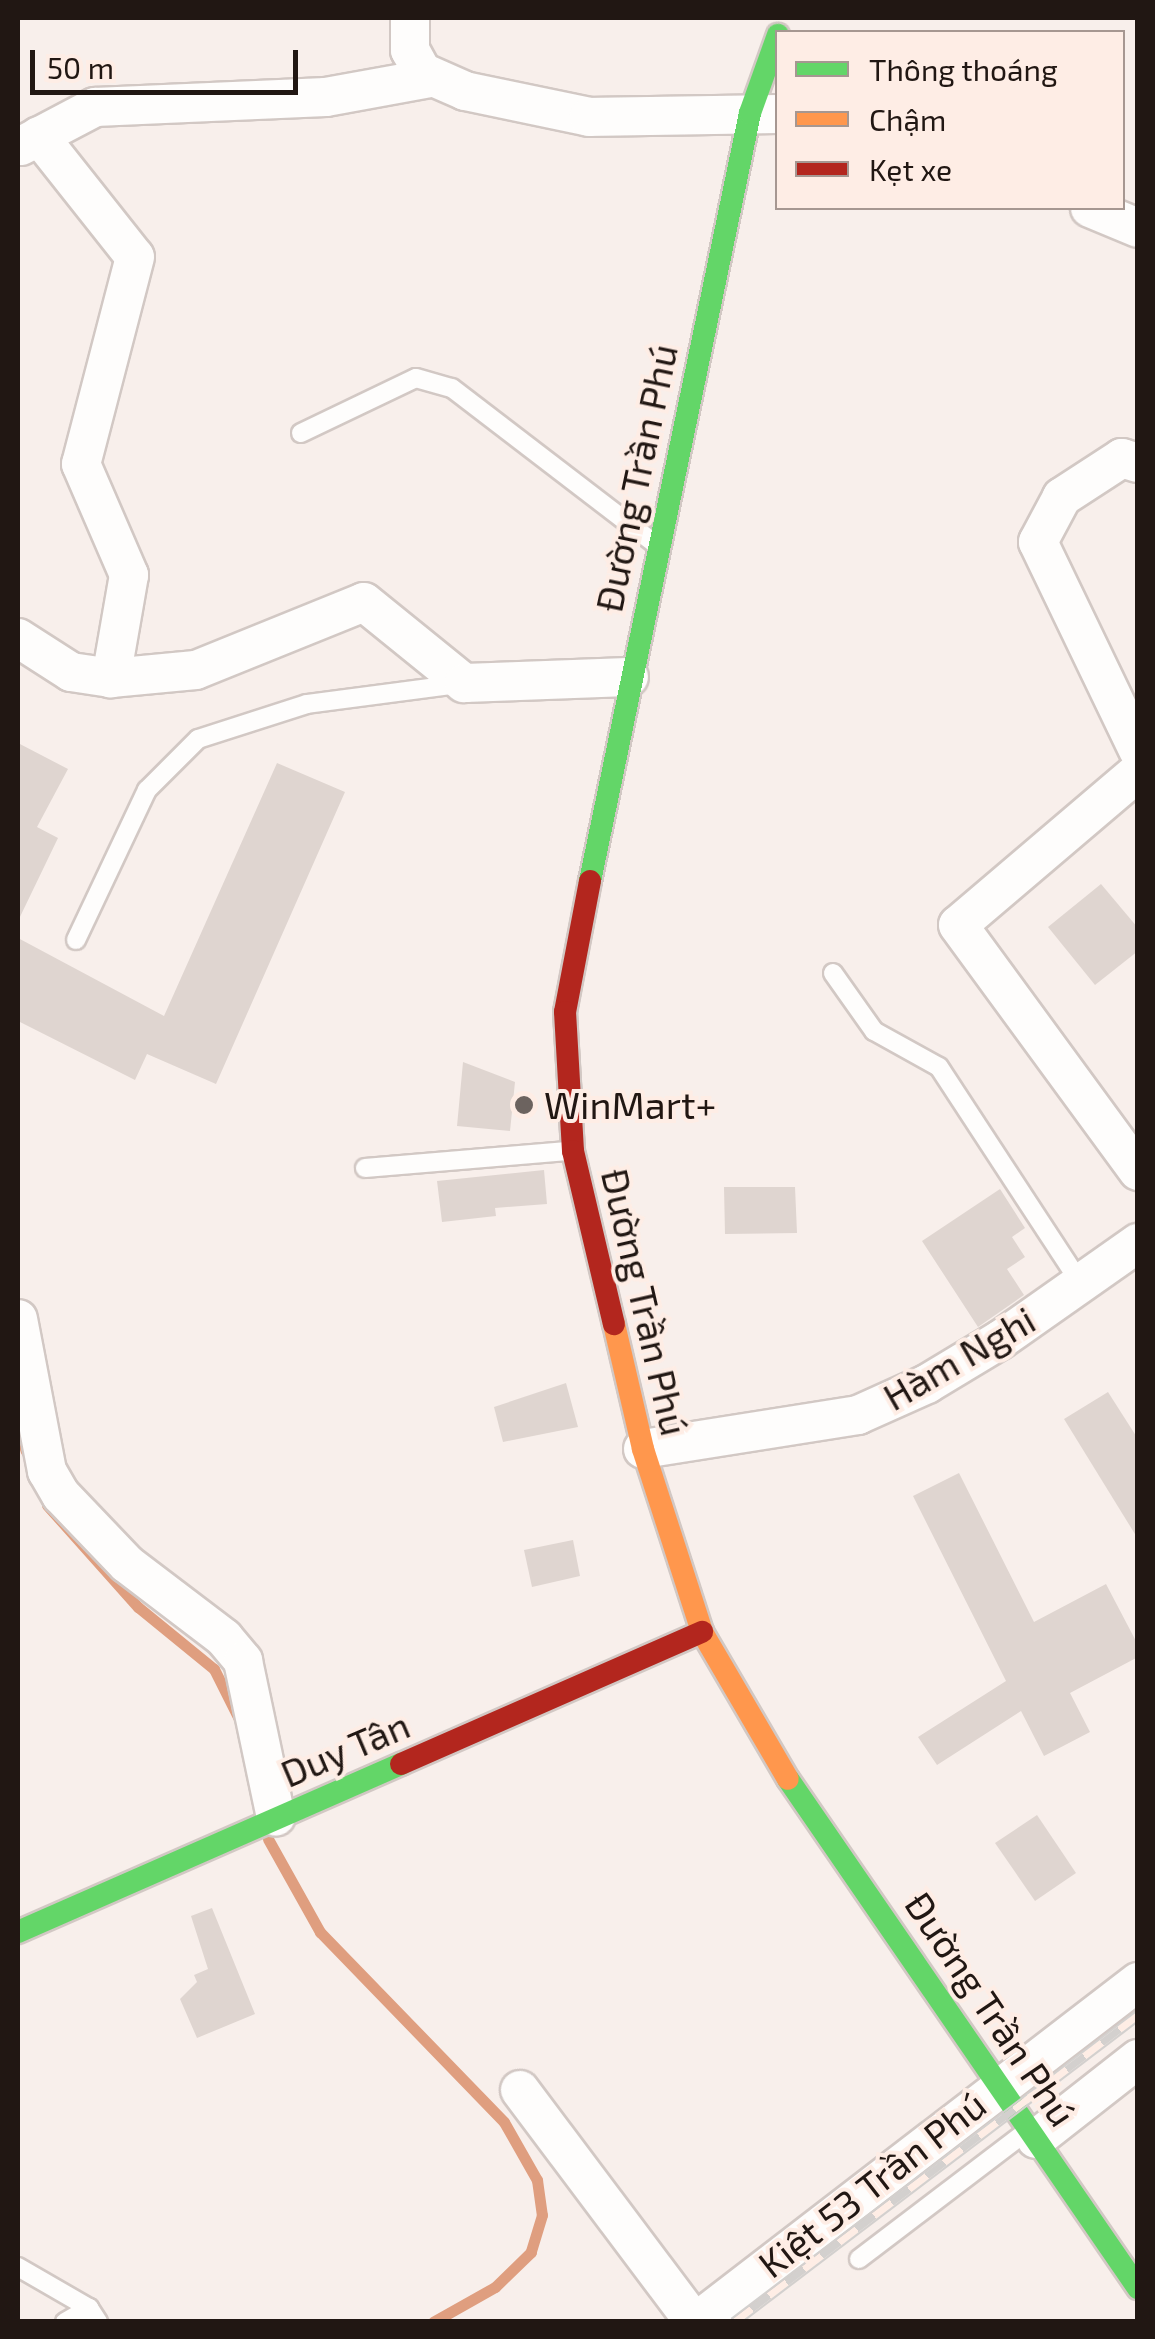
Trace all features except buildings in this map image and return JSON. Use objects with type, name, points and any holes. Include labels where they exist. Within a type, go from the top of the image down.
[{"type":"street","points":[[410,18],[410,50],[431,78]]},
{"type":"street","name":"Đường Trần Phú","points":[[775,51],[764,114],[629,677],[566,1012],[573,1151],[643,1449],[702,1632],[750,1723],[1138,2288]]},
{"type":"street","points":[[111,678],[129,575],[81,464],[135,257],[28,142],[94,107],[326,98],[431,78],[560,115],[633,120],[764,114]]},
{"type":"street","points":[[1095,210],[1138,228]]},
{"type":"street","points":[[1138,463],[1122,458],[1062,496],[1038,542],[1138,750]]},
{"type":"street","points":[[18,638],[71,672],[111,678],[196,670],[364,602],[464,683],[629,677]]},
{"type":"street","points":[[1138,772],[958,925],[1138,1171]]},
{"type":"street","name":"Hàm Nghi","points":[[643,1449],[858,1414],[928,1384],[1138,1243]]},
{"type":"street","points":[[18,1320],[47,1471],[60,1495],[127,1564],[224,1638],[243,1660],[266,1822]]},
{"type":"street","name":"Duy Tân","points":[[18,1932],[702,1632]]},
{"type":"street","name":"Kiệt 53 Trần Phú","points":[[695,2322],[1138,1982]]},
{"type":"street","points":[[1033,2134],[1138,2059]]},
{"type":"street","points":[[520,2090],[695,2322]]},
{"type":"lane","points":[[302,433],[416,378],[452,388],[658,546]]},
{"type":"lane","points":[[76,940],[147,790],[198,739],[307,704],[464,683]]},
{"type":"lane","points":[[834,973],[874,1031],[939,1067],[1080,1284]]},
{"type":"lane","points":[[365,1168],[573,1151]]},
{"type":"lane","points":[[859,2259],[1033,2134]]},
{"type":"lane","points":[[1117,2258],[1138,2244]]},
{"type":"lane","points":[[18,2268],[94,2315]]},
{"type":"lane","points":[[65,2322],[94,2315]]},
{"type":"waterway","points":[[18,1427],[26,1451]]},
{"type":"waterway","points":[[47,1505],[138,1607],[214,1669],[239,1719]]},
{"type":"waterway","points":[[268,1839],[320,1932],[504,2122],[537,2180],[542,2215],[531,2252],[495,2287],[433,2322]]},
{"type":"railway","points":[[734,2322],[1138,2015]]},
{"type":"traffic: fast","points":[[590,881],[750,113],[775,43]]},
{"type":"traffic: fast","points":[[18,1932],[401,1764]]},
{"type":"traffic: fast","points":[[788,1779],[1138,2288]]},
{"type":"traffic: slow","points":[[614,1324],[643,1449],[702,1632],[788,1779]]},
{"type":"traffic: jam","points":[[590,881],[565,1012],[573,1151],[614,1324]]},
{"type":"traffic: jam","points":[[401,1764],[702,1632]]},
{"type":"place","name":"WinMart+","points":[[524,1105]]}]
